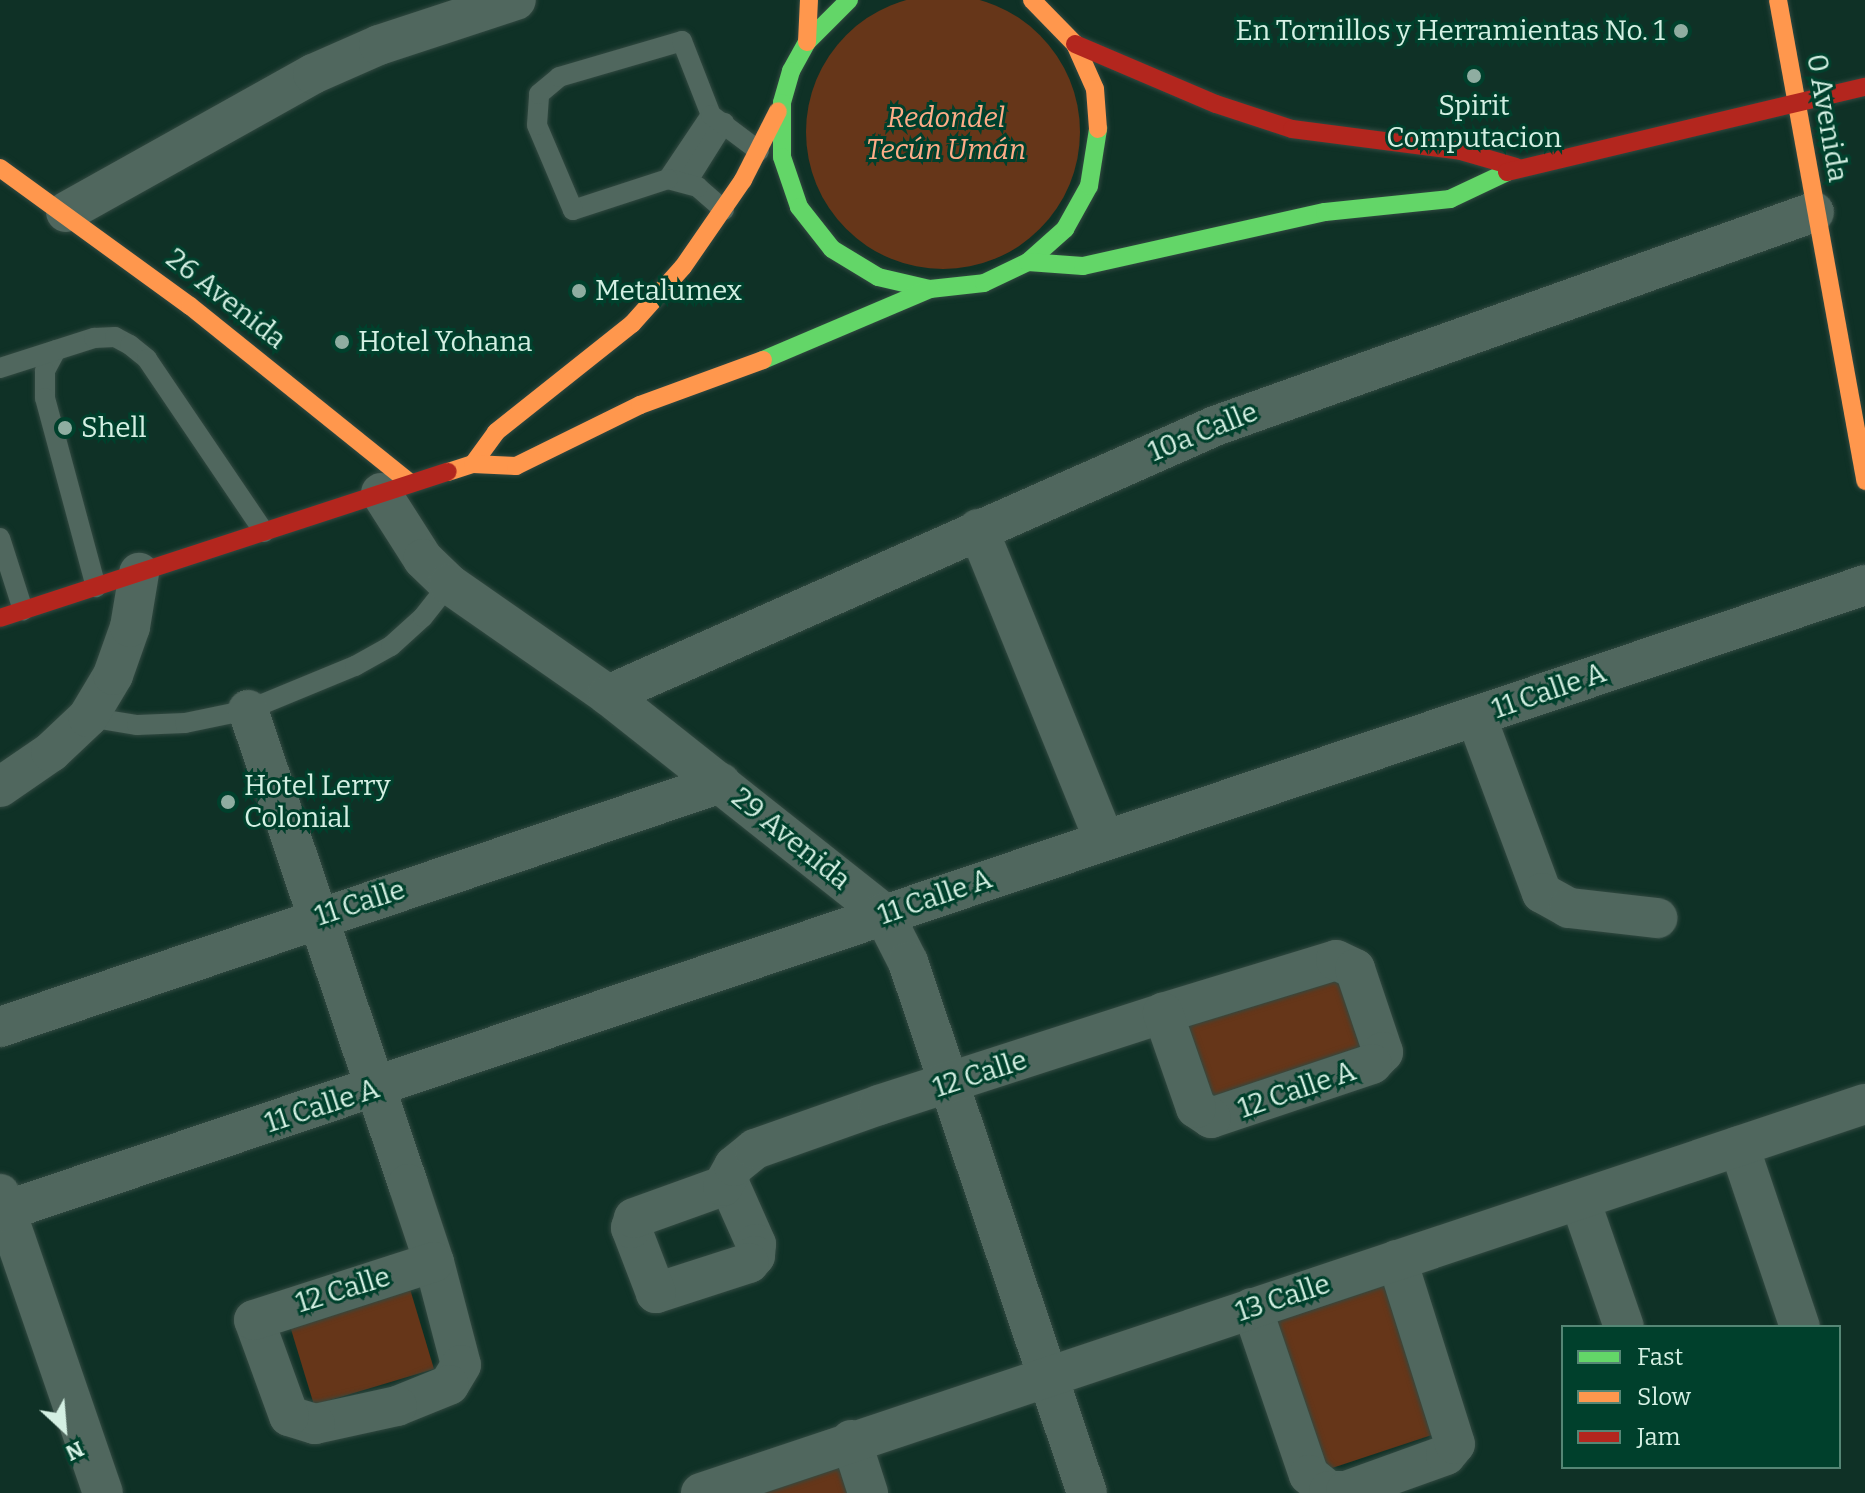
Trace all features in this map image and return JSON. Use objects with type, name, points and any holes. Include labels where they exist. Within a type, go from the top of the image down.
[{"type":"main road","points":[[473,464],[496,432],[632,324],[683,267],[724,210],[759,151],[782,103],[807,42],[809,0]]},
{"type":"main road","points":[[807,42],[849,0]]},
{"type":"main road","points":[[1032,0],[1075,44],[1216,104],[1292,129],[1461,151],[1516,167]]},
{"type":"main road","name":"0 Avenida","points":[[1778,0],[1814,212],[1856,383],[1865,481]]},
{"type":"main road","points":[[0,618],[473,464],[516,466],[703,378],[834,334],[930,289],[984,283],[1028,262],[1065,229],[1089,186],[1099,137],[1096,101],[1075,44]]},
{"type":"main road","points":[[1028,262],[1083,266],[1325,212],[1450,199],[1516,167],[1865,87]]},
{"type":"main road","points":[[782,103],[782,157],[799,207],[824,238],[878,277],[930,289]]},
{"type":"main road","name":"26 Avenida","points":[[0,168],[66,212],[395,488]]},
{"type":"street","points":[[66,212],[313,74],[379,45],[516,0]]},
{"type":"street","name":"10a Calle","points":[[608,695],[1215,426],[1814,212]]},
{"type":"street","name":"29 Avenida","points":[[395,488],[423,559],[449,584],[608,695],[883,913],[908,962],[1087,1493]]},
{"type":"street","points":[[978,529],[1104,839]]},
{"type":"street","points":[[0,787],[51,752],[88,717],[122,651],[139,573]]},
{"type":"street","name":"11 Calle A","points":[[3,1203],[375,1089],[883,913],[1865,585]]},
{"type":"street","points":[[248,710],[434,1262]]},
{"type":"street","points":[[1476,716],[1533,879],[1555,902],[1657,918]]},
{"type":"street","name":"11 Calle","points":[[0,1027],[721,783]]},
{"type":"street","name":"12 Calle","points":[[728,1181],[756,1244],[755,1256],[749,1263],[656,1293],[632,1221],[728,1181],[734,1166],[755,1149],[948,1084],[1327,961],[1347,961],[1355,969],[1383,1052]]},
{"type":"street","name":"12 Calle A","points":[[1163,1013],[1196,1108],[1206,1117],[1372,1064],[1383,1052]]},
{"type":"street","name":"13 Calle","points":[[713,1491],[851,1440],[1049,1377],[1865,1104]]},
{"type":"street","points":[[1739,1146],[1799,1325]]},
{"type":"street","points":[[1580,1200],[1623,1325]]},
{"type":"street","points":[[3,1203],[103,1493]]},
{"type":"street","points":[[1252,1308],[1306,1467],[1321,1486],[1346,1491],[1453,1448],[1455,1439],[1397,1260]]},
{"type":"street","name":"12 Calle","points":[[434,1262],[460,1355],[459,1374],[449,1385],[397,1406],[315,1424],[295,1420],[285,1409],[254,1320],[434,1262]]},
{"type":"street","points":[[851,1440],[868,1493]]},
{"type":"lane","points":[[717,119],[678,180],[573,210],[537,125],[539,94],[559,77],[673,39],[687,49],[717,119],[759,151]]},
{"type":"lane","points":[[678,180],[724,210]]},
{"type":"lane","points":[[0,368],[94,338],[115,337],[130,345],[147,359],[264,532]]},
{"type":"lane","points":[[56,350],[45,371],[45,398],[96,587]]},
{"type":"lane","points":[[0,538],[23,610]]},
{"type":"lane","points":[[88,717],[161,724],[248,710],[355,666],[391,646],[423,617],[449,584]]},
{"type":"green space","name":"Redondel Tecún Umán","points":[[910,-1],[976,-1],[1019,18],[1040,35],[1064,67],[1078,105],[1078,159],[1064,197],[1049,219],[1030,238],[1008,253],[970,267],[916,267],[891,259],[867,246],[846,229],[829,208],[816,184],[808,159],[808,105],[822,67],[837,45],[856,26],[878,11]]},
{"type":"green space","points":[[1337,968],[1366,1055],[1207,1110],[1178,1024]]},
{"type":"green space","points":[[1393,1279],[1444,1431],[1317,1473],[1266,1322]]},
{"type":"green space","points":[[410,1289],[434,1369],[314,1405],[290,1326]]},
{"type":"green space","points":[[850,1461],[861,1493],[754,1493]]},
{"type":"traffic: fast","points":[[849,0],[807,42],[791,71],[782,103],[782,157],[799,207],[832,249],[878,277],[930,289],[984,283],[1028,262],[1065,229],[1089,186],[1098,129]]},
{"type":"traffic: fast","points":[[1028,262],[1083,266],[1325,212],[1450,199],[1507,172]]},
{"type":"traffic: fast","points":[[763,360],[930,289]]},
{"type":"traffic: slow","points":[[807,42],[809,0]]},
{"type":"traffic: slow","points":[[1032,0],[1075,44],[1095,89],[1098,129]]},
{"type":"traffic: slow","points":[[1778,0],[1865,481]]},
{"type":"traffic: slow","points":[[473,464],[496,432],[632,324],[683,267],[743,180],[778,111]]},
{"type":"traffic: slow","points":[[0,168],[190,306],[410,483]]},
{"type":"traffic: slow","points":[[448,472],[473,464],[516,466],[640,405],[763,360]]},
{"type":"traffic: jam","points":[[1075,44],[1216,104],[1292,129],[1461,151],[1516,167]]},
{"type":"traffic: jam","points":[[1507,172],[1865,87]]},
{"type":"traffic: jam","points":[[0,618],[448,472]]},
{"type":"place","name":"En Tornillos y Herramientas No. 1","points":[[1681,31]]},
{"type":"place","name":"Spirit Computacion","points":[[1474,76]]},
{"type":"place","name":"Metalumex","points":[[579,291]]},
{"type":"place","name":"Hotel Yohana","points":[[342,342]]},
{"type":"place","name":"Shell","points":[[65,428]]},
{"type":"place","name":"Hotel Lerry Colonial","points":[[228,802]]}]
